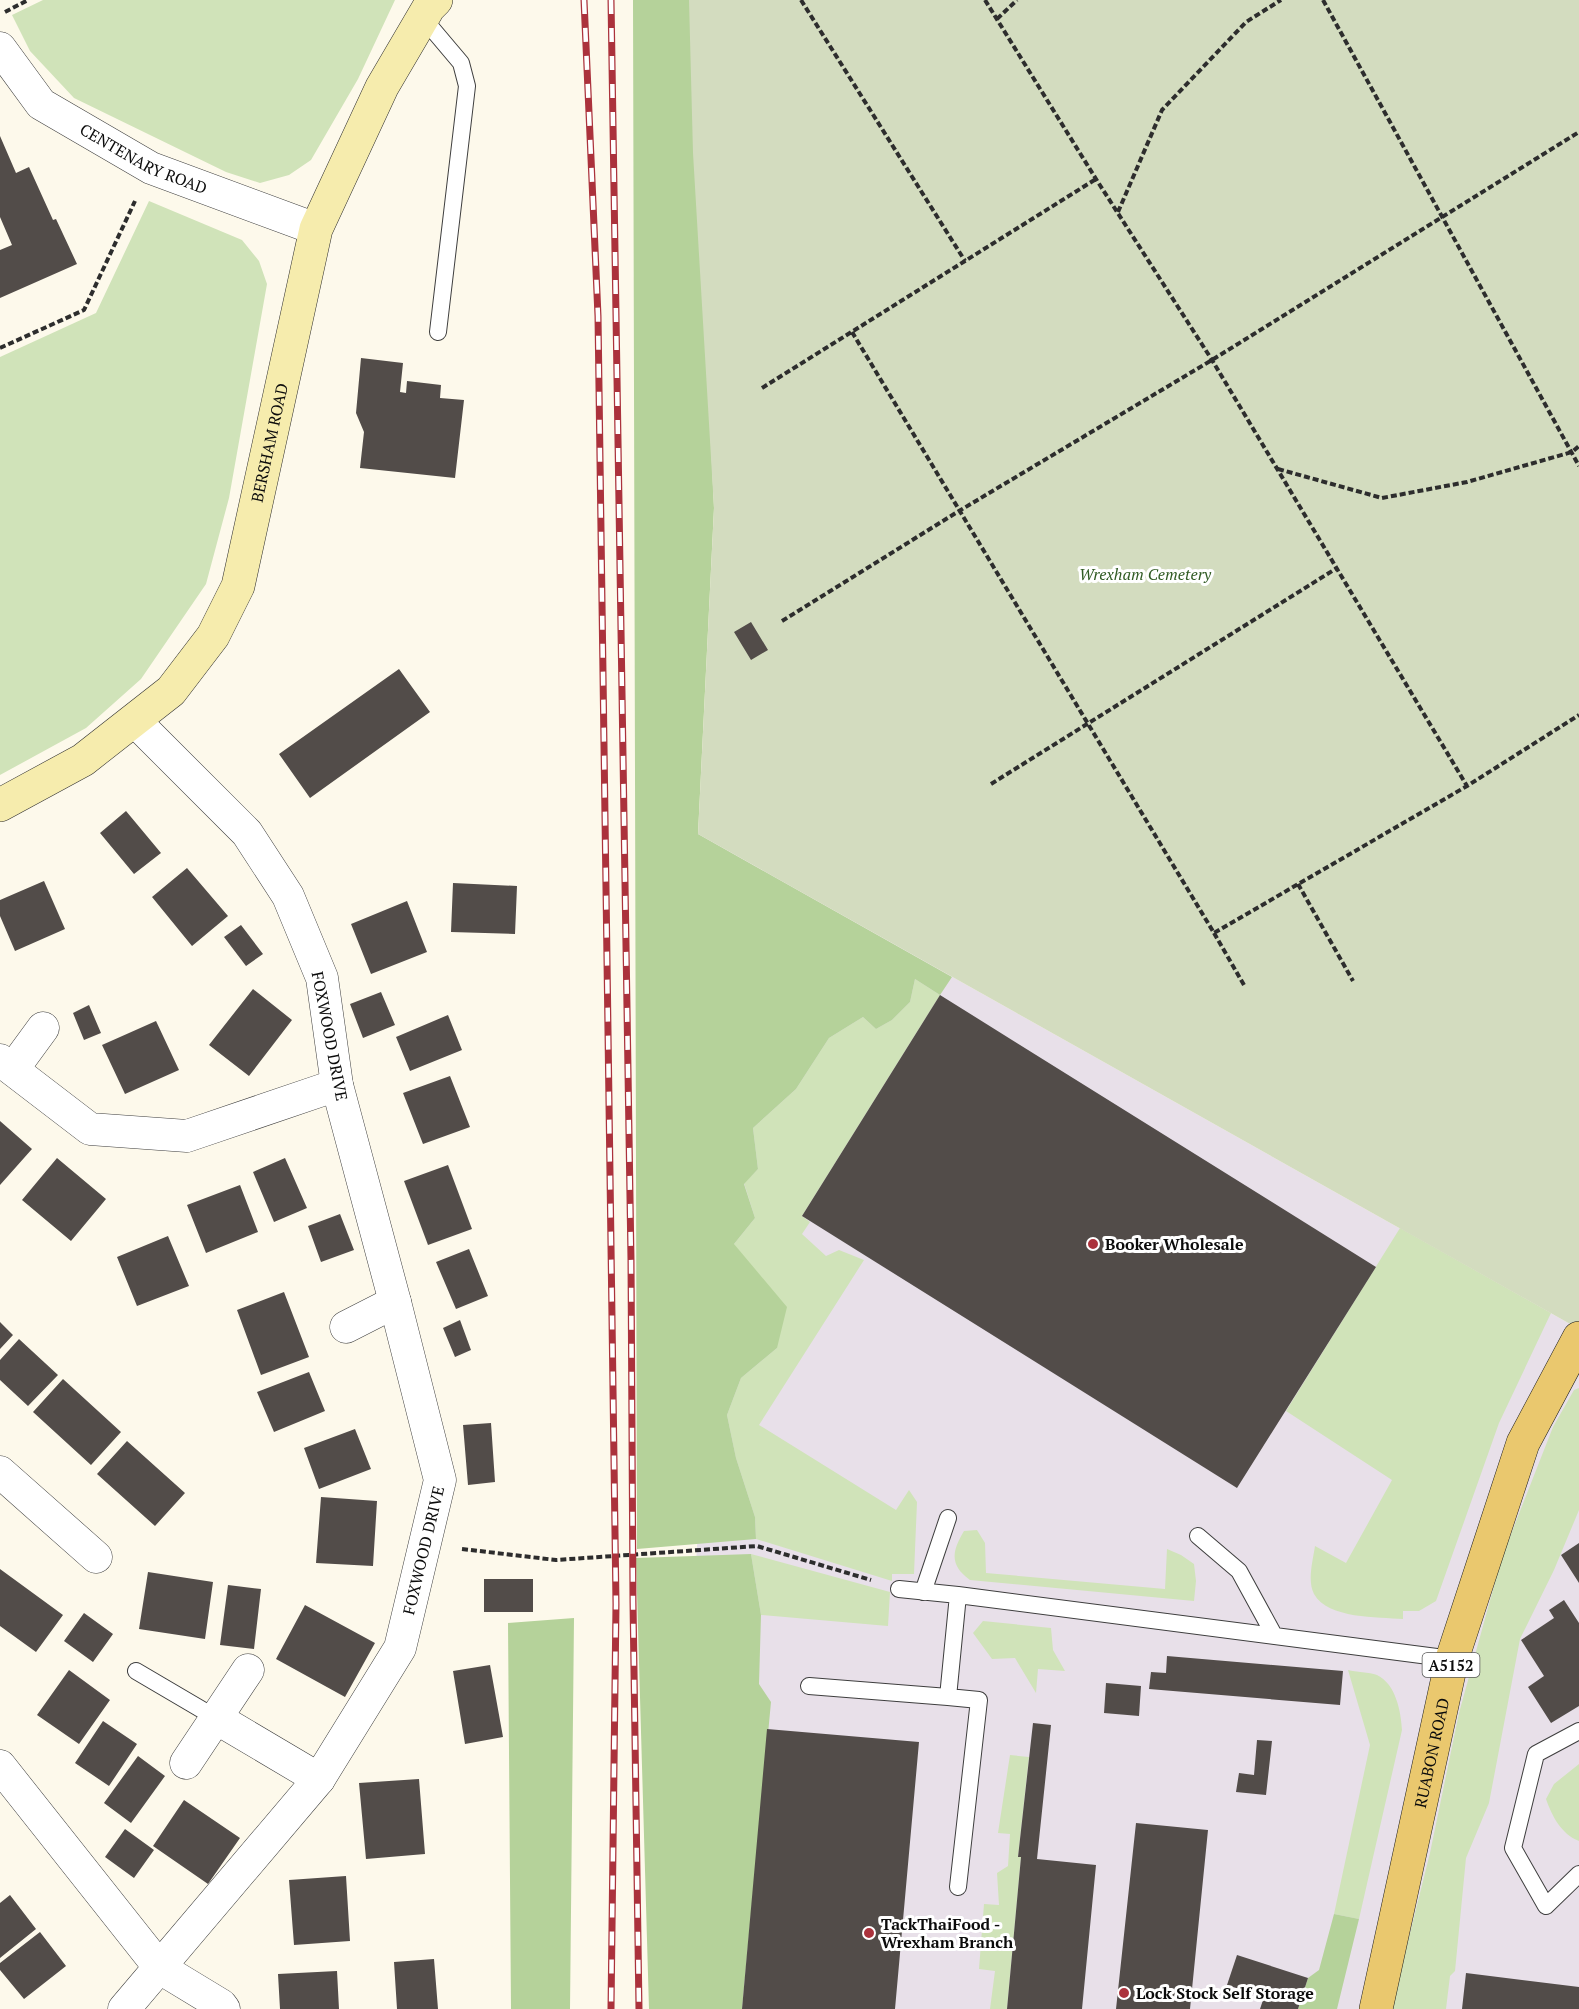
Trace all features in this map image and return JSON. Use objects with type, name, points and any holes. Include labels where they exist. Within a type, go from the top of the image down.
[{"type":"main road","name":"BERSHAM ROAD","points":[[0,805],[83,760],[135,721],[171,691],[213,636],[238,586],[316,229],[382,87],[429,9]]},
{"type":"main road","name":"RUABON ROAD","points":[[1376,2009],[1452,1659],[1523,1443],[1579,1338]]},
{"type":"street","name":"CENTENARY ROAD","points":[[0,48],[41,104],[151,168],[316,229]]},
{"type":"street","name":"FOXWOOD DRIVE","points":[[124,2009],[319,1779],[400,1648],[440,1480],[337,1085],[322,978],[288,896],[247,833],[135,721]]},
{"type":"street","points":[[43,1028],[6,1064],[90,1129],[187,1136],[337,1085]]},
{"type":"street","points":[[346,1327],[395,1302]]},
{"type":"street","points":[[0,1472],[96,1557]]},
{"type":"street","points":[[186,1763],[248,1670]]},
{"type":"street","points":[[216,1718],[319,1779]]},
{"type":"street","points":[[0,1766],[160,1968],[224,2009]]},
{"type":"lane","points":[[429,9],[461,63],[467,86],[438,332]]},
{"type":"lane","points":[[923,1592],[948,1518]]},
{"type":"lane","points":[[1198,1536],[1239,1571],[1274,1635]]},
{"type":"lane","points":[[899,1589],[1452,1659]]},
{"type":"lane","points":[[948,1697],[958,1595]]},
{"type":"lane","points":[[136,1671],[216,1718]]},
{"type":"lane","points":[[809,1686],[979,1700],[958,1887]]},
{"type":"lane","points":[[1579,1731],[1536,1754],[1513,1848],[1546,1906],[1579,1874]]},
{"type":"path","points":[[0,14],[28,0]]},
{"type":"path","points":[[801,0],[965,261]]},
{"type":"path","points":[[985,0],[1117,213],[1212,360],[1467,786]]},
{"type":"path","points":[[997,19],[1017,0]]},
{"type":"path","points":[[1117,213],[1162,110],[1246,22],[1281,0]]},
{"type":"path","points":[[1323,0],[1579,466]]},
{"type":"path","points":[[782,621],[959,511],[1212,360],[1579,132]]},
{"type":"path","points":[[0,348],[84,310],[151,168]]},
{"type":"path","points":[[762,388],[1096,179]]},
{"type":"path","points":[[852,332],[1244,985]]},
{"type":"path","points":[[1277,469],[1382,498],[1467,482],[1572,452],[1579,446]]},
{"type":"path","points":[[991,784],[1337,568]]},
{"type":"path","points":[[1214,933],[1467,786],[1579,715]]},
{"type":"path","points":[[1298,884],[1353,981]]},
{"type":"path","points":[[425,1545],[556,1560],[758,1546],[899,1589]]},
{"type":"shaded area","points":[[698,834],[1579,1329],[1579,2009],[668,2009],[700,1499]]},
{"type":"green space","points":[[43,0],[395,0],[358,79],[311,160],[289,175],[260,183],[226,172],[74,98],[30,51],[12,15]]},
{"type":"green space","points":[[633,0],[690,0],[714,508],[698,834],[952,977],[940,995],[915,979],[910,1002],[892,1020],[876,1029],[863,1017],[829,1038],[796,1089],[753,1128],[758,1169],[744,1184],[755,1218],[734,1244],[787,1307],[777,1348],[741,1378],[727,1415],[736,1458],[755,1517],[756,1539],[637,1549]]},
{"type":"green space","name":"Wrexham Cemetery","points":[[689,0],[1579,0],[1579,1329],[698,834],[714,508],[693,153]]},
{"type":"green space","points":[[149,201],[242,240],[259,261],[267,284],[229,498],[206,584],[141,679],[86,728],[0,775],[0,357],[96,313]]},
{"type":"green space","points":[[915,979],[940,995],[802,1216],[810,1222],[802,1234],[826,1256],[839,1250],[864,1260],[759,1425],[896,1510],[909,1490],[917,1502],[914,1574],[892,1574],[892,1581],[756,1539],[755,1517],[736,1458],[727,1415],[741,1378],[777,1348],[734,1244],[755,1218],[744,1183],[758,1169],[753,1128],[796,1089],[829,1038],[863,1017],[876,1029],[892,1020],[910,1002]]},
{"type":"green space","points":[[1400,1228],[1551,1313],[1499,1423],[1436,1601],[1419,1611],[1403,1611],[1403,1619],[1368,1617],[1342,1612],[1330,1608],[1314,1594],[1311,1577],[1315,1546],[1346,1563],[1392,1480],[1286,1411]]},
{"type":"green space","points":[[1579,1388],[1579,1510],[1554,1570],[1520,1639],[1489,1803],[1466,1858],[1455,1971],[1450,1976],[1446,2009],[1391,2009],[1430,1853],[1459,1713],[1502,1557],[1553,1427],[1574,1390]]},
{"type":"green space","points":[[977,1530],[985,1543],[986,1573],[1165,1589],[1167,1549],[1194,1564],[1196,1581],[1194,1601],[970,1580],[959,1569],[955,1551],[964,1531]]},
{"type":"green space","points":[[751,1554],[890,1592],[888,1626],[761,1615]]},
{"type":"green space","points":[[751,1554],[761,1615],[759,1684],[771,1702],[742,2009],[649,2009],[636,1558]]},
{"type":"green space","points":[[574,1618],[570,2009],[511,2009],[508,1623]]},
{"type":"green space","points":[[983,1621],[1051,1628],[1053,1650],[1065,1671],[1038,1669],[1036,1693],[1015,1658],[992,1659],[973,1633]]},
{"type":"green space","points":[[1348,1670],[1377,1675],[1389,1685],[1399,1707],[1402,1730],[1359,1919],[1334,1914],[1370,1745]]},
{"type":"green space","points":[[1010,1755],[1029,1757],[1018,1857],[1021,1857],[1007,2009],[990,2009],[995,1971],[979,1969],[984,1904],[999,1905],[997,1873],[1008,1866],[1010,1834],[998,1833]]},
{"type":"green space","points":[[1579,1764],[1579,1841],[1567,1834],[1558,1824],[1546,1799],[1554,1784]]},
{"type":"green space","points":[[1334,1914],[1359,1919],[1337,2009],[1298,2009],[1308,1978],[1319,1970]]},
{"type":"building","points":[[0,136],[16,173],[29,167],[53,220],[56,219],[77,264],[0,298],[0,250],[12,245],[0,217]]},
{"type":"building","points":[[361,358],[403,363],[400,392],[406,393],[407,381],[441,385],[440,398],[464,400],[455,478],[360,468],[364,432],[356,413]]},
{"type":"building","points":[[751,622],[768,650],[751,660],[734,632]]},
{"type":"building","points":[[399,669],[430,712],[310,798],[279,754]]},
{"type":"building","points":[[126,811],[161,853],[134,874],[100,833]]},
{"type":"building","points":[[187,868],[228,916],[192,946],[152,897]]},
{"type":"building","points":[[44,881],[65,929],[15,951],[0,916],[0,900]]},
{"type":"building","points":[[453,883],[517,886],[515,934],[451,932]]},
{"type":"building","points":[[407,901],[427,952],[371,974],[351,924]]},
{"type":"building","points":[[241,925],[263,954],[246,966],[224,937]]},
{"type":"building","points":[[253,989],[292,1020],[249,1076],[209,1045]]},
{"type":"building","points":[[381,992],[395,1025],[363,1038],[350,1004]]},
{"type":"building","name":"Booker Wholesale","points":[[940,995],[1376,1267],[1237,1488],[802,1216]]},
{"type":"building","points":[[89,1005],[101,1033],[84,1040],[73,1013]]},
{"type":"building","points":[[448,1015],[462,1050],[410,1071],[396,1037]]},
{"type":"building","points":[[156,1021],[179,1070],[125,1094],[102,1045]]},
{"type":"building","points":[[450,1076],[470,1127],[423,1144],[403,1093]]},
{"type":"building","points":[[0,1121],[32,1149],[0,1185]]},
{"type":"building","points":[[57,1158],[106,1199],[71,1241],[22,1200]]},
{"type":"building","points":[[285,1158],[307,1208],[274,1222],[253,1172]]},
{"type":"building","points":[[448,1165],[472,1229],[428,1245],[404,1181]]},
{"type":"building","points":[[240,1185],[258,1232],[206,1253],[187,1205]]},
{"type":"building","points":[[340,1214],[354,1250],[321,1262],[308,1226]]},
{"type":"building","points":[[168,1236],[189,1286],[137,1306],[117,1257]]},
{"type":"building","points":[[469,1249],[488,1296],[456,1309],[436,1262]]},
{"type":"building","points":[[284,1292],[309,1357],[261,1375],[237,1310]]},
{"type":"building","points":[[460,1320],[471,1350],[455,1357],[443,1328]]},
{"type":"building","points":[[0,1322],[13,1335],[0,1349]]},
{"type":"building","points":[[19,1339],[58,1375],[28,1406],[0,1380],[0,1360]]},
{"type":"building","points":[[309,1372],[325,1411],[274,1432],[257,1392]]},
{"type":"building","points":[[63,1379],[121,1432],[91,1465],[33,1412]]},
{"type":"building","points":[[491,1423],[495,1482],[468,1485],[463,1425]]},
{"type":"building","points":[[355,1429],[371,1469],[319,1489],[304,1448]]},
{"type":"building","points":[[127,1441],[185,1493],[155,1526],[97,1474]]},
{"type":"building","points":[[321,1497],[377,1501],[373,1566],[316,1563]]},
{"type":"building","points":[[1579,1543],[1579,1583],[1561,1555]]},
{"type":"building","points":[[0,1569],[63,1615],[36,1652],[0,1626]]},
{"type":"building","points":[[148,1572],[213,1582],[205,1639],[139,1629]]},
{"type":"building","points":[[484,1579],[533,1579],[533,1612],[484,1612]]},
{"type":"building","points":[[228,1585],[261,1589],[254,1649],[220,1645]]},
{"type":"building","points":[[1564,1600],[1579,1623],[1579,1706],[1551,1723],[1528,1687],[1544,1676],[1521,1640],[1554,1618],[1549,1610]]},
{"type":"building","points":[[305,1605],[375,1643],[345,1697],[276,1659]]},
{"type":"building","points":[[84,1613],[113,1634],[93,1662],[64,1641]]},
{"type":"building","points":[[1167,1656],[1343,1671],[1340,1705],[1149,1689],[1151,1672],[1166,1673]]},
{"type":"building","points":[[490,1665],[503,1737],[465,1744],[453,1671]]},
{"type":"building","points":[[69,1670],[110,1700],[79,1744],[37,1715]]},
{"type":"building","points":[[1106,1683],[1141,1686],[1139,1716],[1104,1713]]},
{"type":"building","points":[[103,1721],[137,1744],[109,1786],[75,1763]]},
{"type":"building","points":[[1033,1723],[1051,1725],[1037,1859],[1096,1865],[1082,2009],[1007,2009],[1021,1857],[1018,1857]]},
{"type":"building","points":[[767,1729],[919,1742],[895,2009],[742,2009]]},
{"type":"building","points":[[1257,1740],[1272,1741],[1266,1795],[1236,1792],[1239,1773],[1254,1775]]},
{"type":"building","points":[[138,1756],[165,1776],[131,1823],[104,1803]]},
{"type":"building","points":[[419,1779],[425,1854],[366,1859],[359,1783]]},
{"type":"building","points":[[184,1800],[240,1838],[208,1884],[153,1846]]},
{"type":"building","points":[[1136,1823],[1208,1830],[1190,2009],[1116,2009]]},
{"type":"building","points":[[125,1829],[154,1850],[134,1878],[105,1857]]},
{"type":"building","points":[[346,1876],[350,1941],[294,1945],[289,1880]]},
{"type":"building","points":[[10,1895],[36,1929],[0,1958],[0,1903]]},
{"type":"building","points":[[40,1932],[66,1966],[24,1999],[0,1970],[0,1963]]},
{"type":"building","points":[[1237,1955],[1308,1978],[1298,2009],[1260,2009],[1264,1997],[1227,1985]]},
{"type":"building","points":[[434,1959],[438,2009],[397,2009],[394,1962]]},
{"type":"building","points":[[337,1971],[339,2009],[280,2009],[278,1974]]},
{"type":"building","points":[[1466,1973],[1579,1987],[1579,2009],[1462,2009]]},
{"type":"railway","points":[[584,0],[598,316],[616,1604],[611,2009]]},
{"type":"railway","points":[[611,0],[631,1260],[639,2009]]},
{"type":"place","name":"Booker Wholesale","points":[[1093,1244]]},
{"type":"place","name":"TackThaiFood - Wrexham Branch","points":[[869,1933]]},
{"type":"place","name":"Lock Stock Self Storage","points":[[1124,1993]]}]
